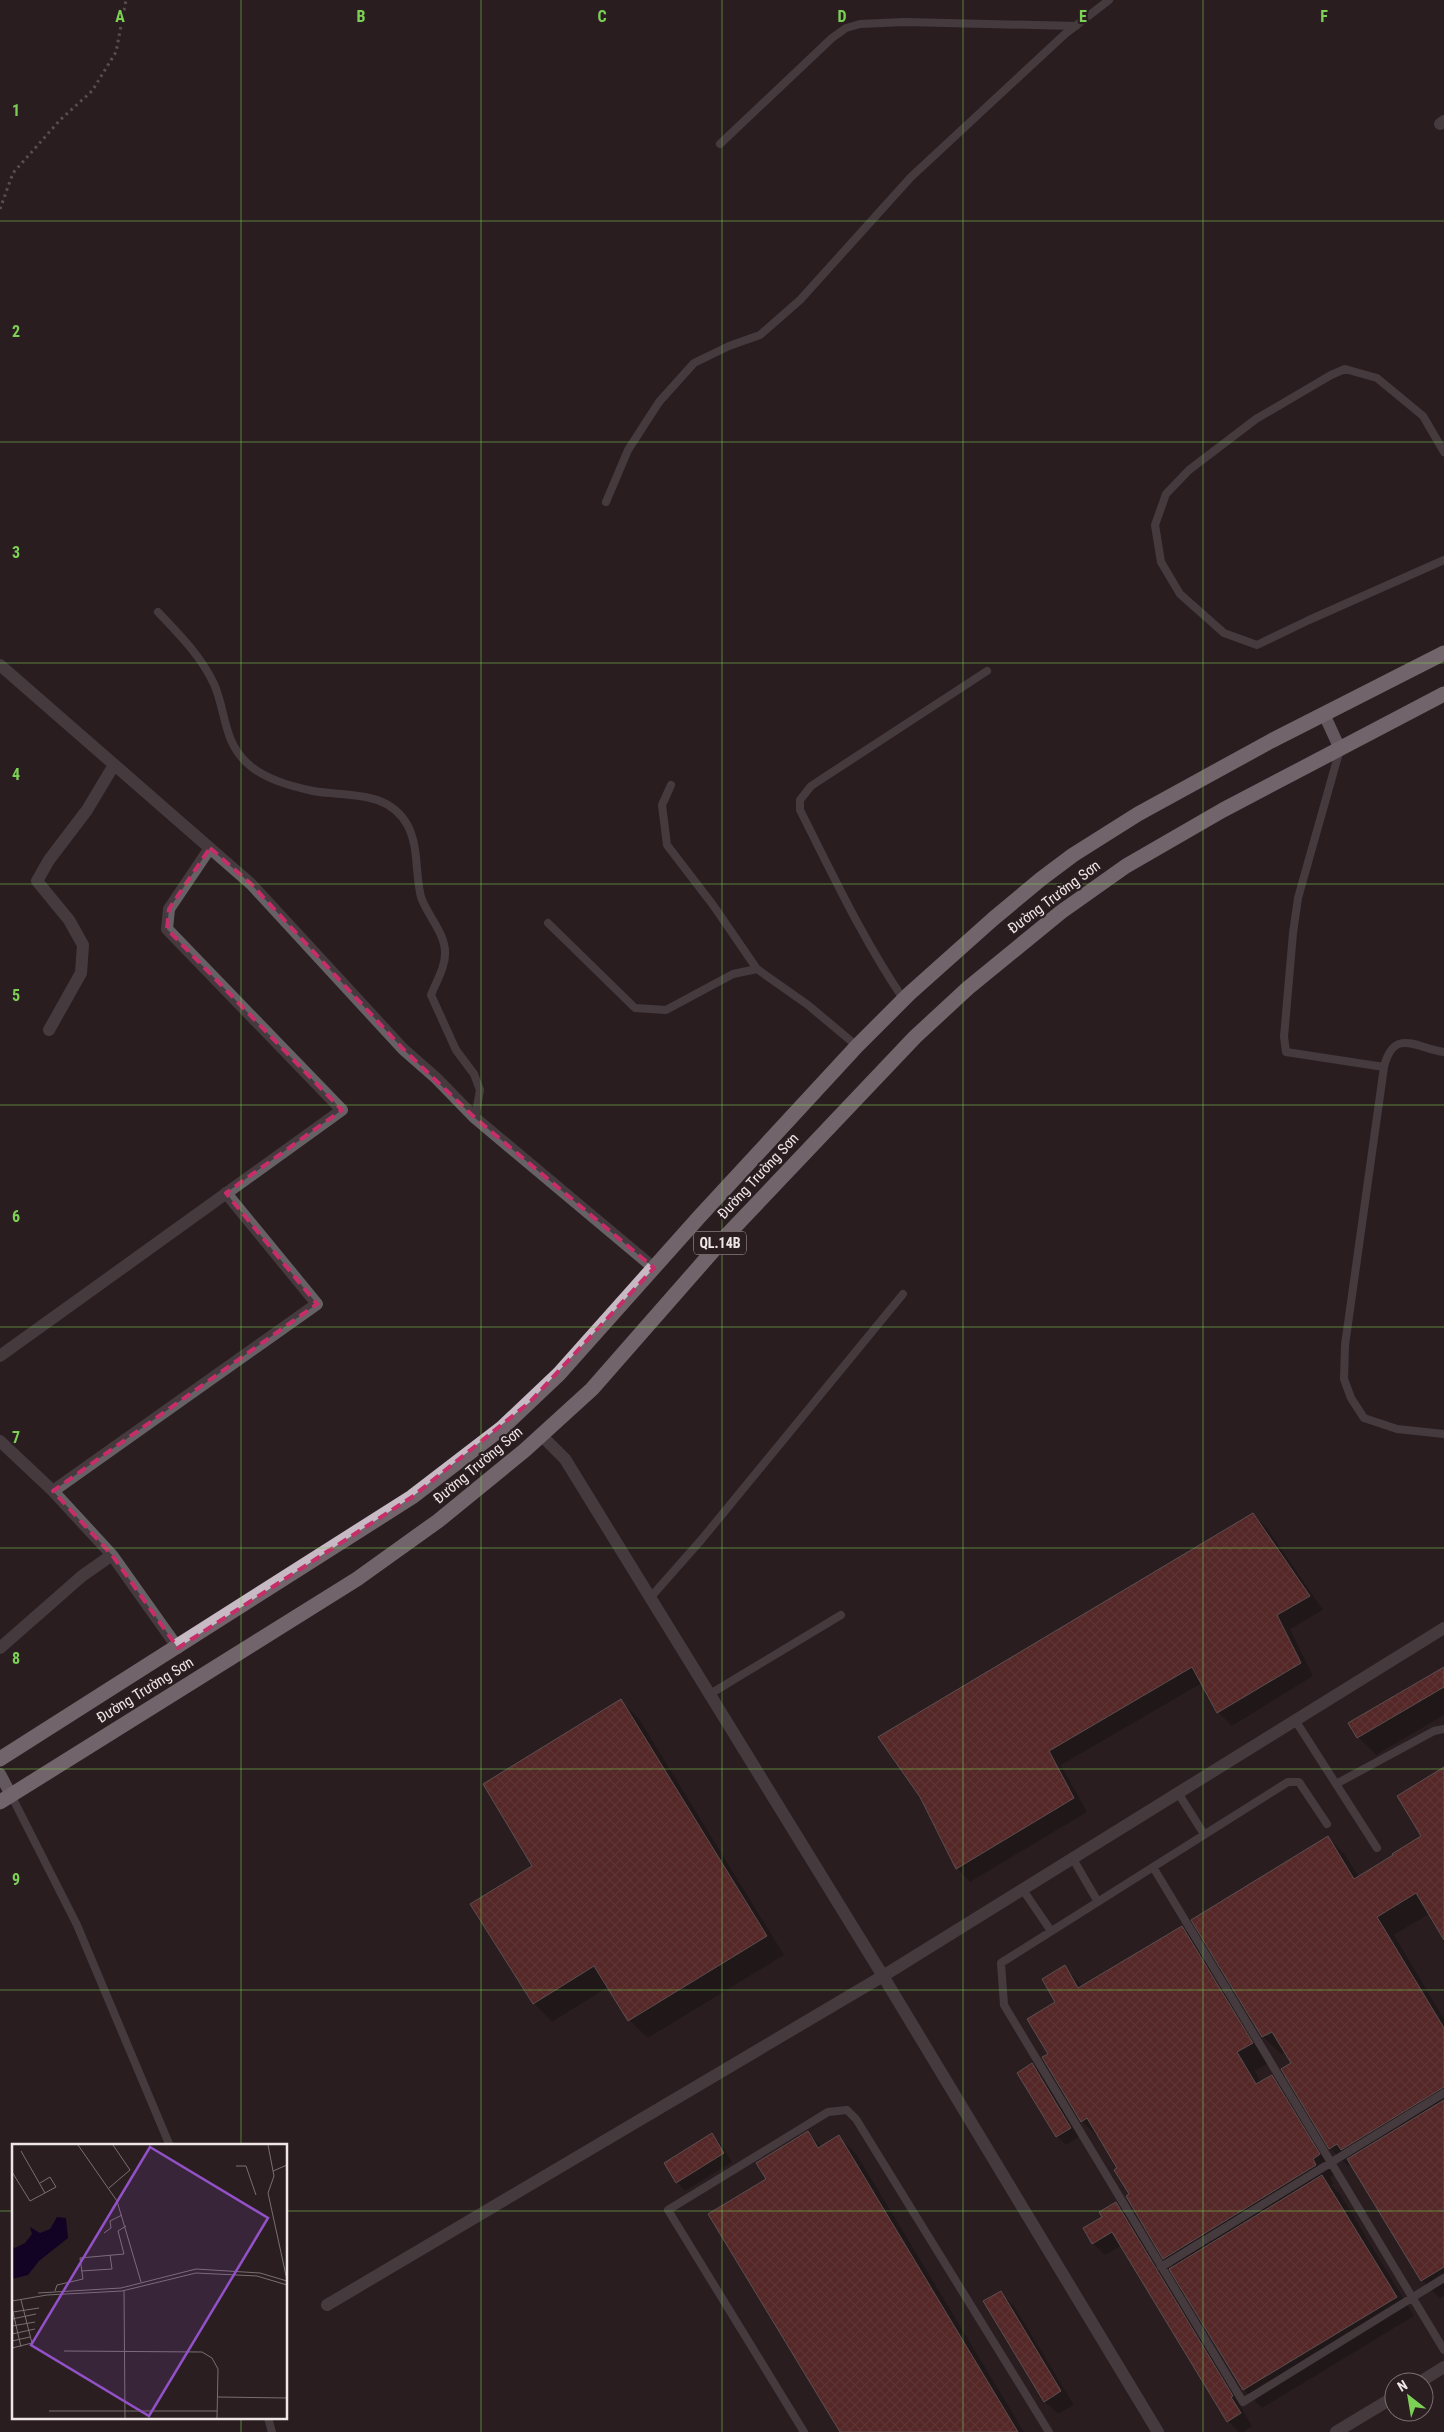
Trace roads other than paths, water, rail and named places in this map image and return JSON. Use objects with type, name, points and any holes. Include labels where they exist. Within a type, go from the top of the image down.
[{"type":"highway","name":"Đường Trường Sơn","points":[[0,1759],[95,1696],[178,1648],[412,1497],[502,1428],[559,1374],[857,1046],[904,1000],[993,919],[1073,855],[1138,814],[1271,740],[1444,652]]},
{"type":"highway","name":"Đường Trường Sơn","points":[[6,1799],[357,1579],[438,1522],[592,1389],[746,1214],[915,1037],[968,988],[1061,912],[1111,876],[1223,810],[1444,694]]},
{"type":"main road","points":[[1324,714],[1340,749]]},
{"type":"main road","points":[[0,1774],[6,1799]]},
{"type":"street","points":[[0,666],[250,884],[403,1049],[436,1078],[475,1118],[654,1268]]},
{"type":"street","points":[[49,1030],[81,973],[83,945],[69,920],[37,881],[87,810],[114,764]]},
{"type":"street","points":[[0,1356],[342,1110],[166,929],[169,909],[210,848]]},
{"type":"street","points":[[53,1491],[317,1304],[226,1193]]},
{"type":"street","points":[[541,1435],[565,1459],[883,1976],[1158,2432]]},
{"type":"street","points":[[0,1441],[53,1491],[112,1555],[178,1648]]},
{"type":"street","points":[[0,1648],[82,1576],[112,1555]]},
{"type":"street","points":[[327,2304],[883,1976],[1444,1628]]},
{"type":"street","points":[[1336,2432],[1384,2403]]},
{"type":"lane","points":[[606,502],[628,450],[659,402],[694,363],[729,346],[760,335],[800,300],[911,177],[1076,26],[1109,0]]},
{"type":"lane","points":[[720,144],[832,38],[850,26],[904,22],[1076,26]]},
{"type":"lane","points":[[1444,452],[1423,416],[1377,378],[1345,370],[1332,375],[1256,419],[1189,470],[1166,494],[1155,525],[1161,562],[1180,594],[1224,633],[1257,645],[1444,560]]},
{"type":"lane","points":[[158,612],[193,650],[206,668],[220,699],[223,720],[228,736],[237,752],[247,764],[279,782],[295,787],[327,793],[361,794],[377,799],[398,814],[408,826],[414,848],[421,895],[445,948],[441,972],[431,995],[456,1050],[474,1074],[480,1090],[475,1118]]},
{"type":"lane","points":[[904,1000],[876,958],[856,923],[800,810],[800,800],[810,786],[988,671]]},
{"type":"lane","points":[[1340,749],[1298,898],[1292,934],[1284,1038],[1286,1052],[1384,1067]]},
{"type":"lane","points":[[671,785],[662,805],[667,845],[713,905],[757,969],[808,1005],[857,1046]]},
{"type":"lane","points":[[548,923],[635,1008],[666,1010],[733,974],[757,969]]},
{"type":"lane","points":[[1444,1052],[1431,1050],[1412,1042],[1403,1043],[1389,1052],[1384,1067],[1345,1345],[1344,1379],[1350,1398],[1364,1418],[1397,1429],[1444,1434]]},
{"type":"lane","points":[[650,1598],[702,1539],[903,1294]]},
{"type":"lane","points":[[710,1694],[841,1615]]},
{"type":"lane","points":[[1295,1720],[1377,1848]]},
{"type":"lane","points":[[1336,1784],[1434,1730],[1444,1729]]},
{"type":"lane","points":[[1327,1824],[1299,1782],[1288,1782],[1001,1963],[1004,2005],[1243,2402],[1444,2278]]},
{"type":"lane","points":[[1178,1793],[1204,1834]]},
{"type":"lane","points":[[6,1799],[77,1925],[169,2144]]},
{"type":"lane","points":[[1073,1859],[1098,1902]]},
{"type":"lane","points":[[1153,1867],[1444,2350]]},
{"type":"lane","points":[[1023,1890],[1051,1931]]},
{"type":"lane","points":[[1161,2267],[1444,2093]]},
{"type":"lane","points":[[804,2432],[668,2210],[828,2112],[848,2110],[856,2119],[1049,2432]]}]
